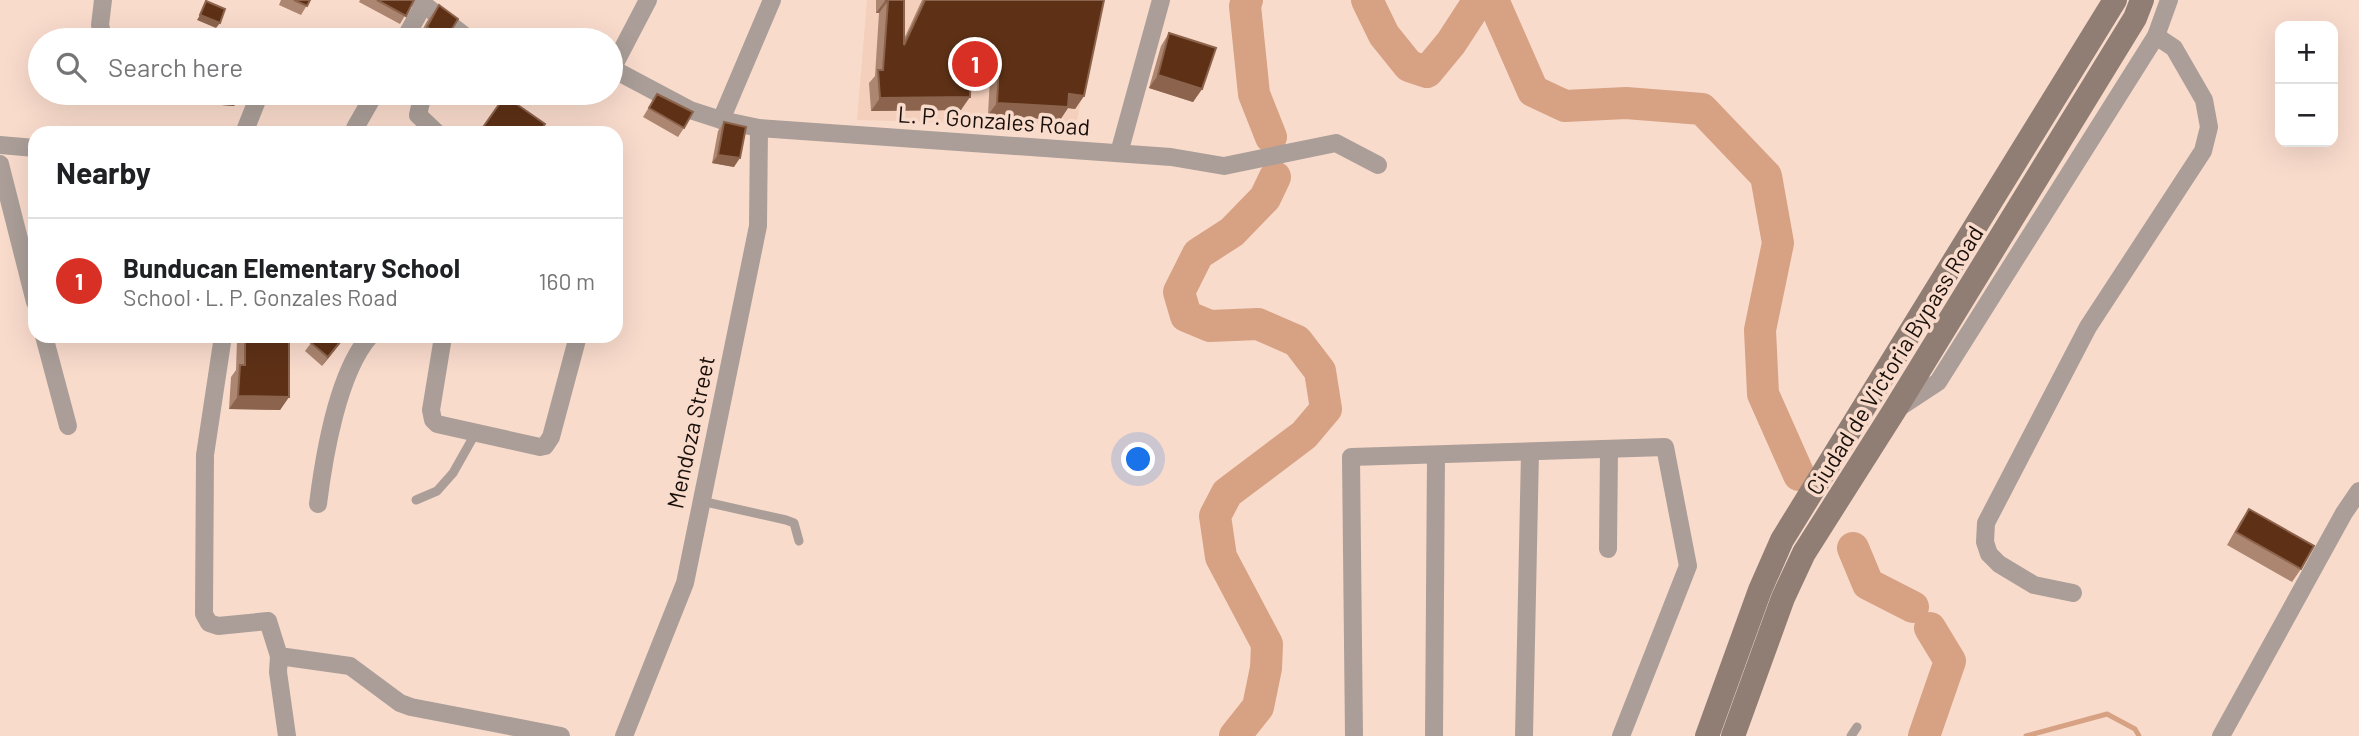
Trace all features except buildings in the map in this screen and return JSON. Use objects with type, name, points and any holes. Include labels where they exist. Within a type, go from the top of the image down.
[{"type":"main road","name":"Ciudad de Victoria Bypass Road","points":[[1707,736],[1760,590],[1782,540],[2115,0]]},
{"type":"main road","name":"Ciudad de Victoria Bypass Road","points":[[1733,736],[1783,598],[1804,553],[2135,18],[2142,0]]},
{"type":"main road","points":[[1835,455],[1857,469]]},
{"type":"main road","points":[[1782,540],[1804,553]]},
{"type":"street","points":[[101,28],[103,0]]},
{"type":"street","points":[[623,47],[648,0]]},
{"type":"street","points":[[721,120],[772,0]]},
{"type":"street","points":[[1119,153],[1161,0]]},
{"type":"street","name":"Ciudad de Victoria Bypass Road","points":[[1894,411],[1938,382],[2156,36],[2169,0]]},
{"type":"street","points":[[409,28],[421,2],[452,28]]},
{"type":"street","points":[[2073,593],[2034,585],[1999,564],[1989,554],[1985,542],[1986,523],[2088,327],[2203,151],[2209,127],[2204,100],[2174,48],[2156,36]]},
{"type":"street","name":"L. P. Gonzales Road","points":[[623,74],[690,110],[759,128],[1171,156],[1224,166],[1336,143],[1378,165]]},
{"type":"street","points":[[246,126],[255,105]]},
{"type":"street","points":[[356,126],[367,105]]},
{"type":"street","points":[[422,105],[418,115],[430,126]]},
{"type":"street","name":"Mendoza Street","points":[[624,736],[685,583],[758,226],[759,128]]},
{"type":"street","points":[[0,145],[28,147]]},
{"type":"street","points":[[0,172],[28,276]]},
{"type":"street","points":[[46,343],[68,426]]},
{"type":"street","points":[[222,343],[205,455],[204,614],[209,623],[218,626],[268,621],[279,656],[278,672],[287,736]]},
{"type":"street","points":[[318,504],[322,471],[346,375],[358,343]]},
{"type":"street","points":[[442,343],[431,415],[437,424],[535,447],[545,446],[551,437],[576,343]]},
{"type":"street","points":[[1354,736],[1351,457],[1665,447],[1688,566],[1621,736]]},
{"type":"street","points":[[1608,549],[1609,449]]},
{"type":"street","points":[[1524,736],[1531,452]]},
{"type":"street","points":[[1434,736],[1436,455]]},
{"type":"street","points":[[2221,736],[2344,513],[2359,491]]},
{"type":"street","points":[[279,656],[351,666],[400,703],[411,707],[561,736]]},
{"type":"lane","points":[[416,500],[437,491],[453,473],[475,433]]},
{"type":"lane","points":[[701,501],[794,523],[799,541]]},
{"type":"lane","points":[[1851,736],[1857,727]]},
{"type":"shaded area","points":[[867,0],[1075,0],[1099,7],[1076,126],[857,120]]},
{"type":"waterway","points":[[1247,0],[1245,6],[1254,94],[1271,137]]},
{"type":"waterway","points":[[1367,0],[1384,35],[1409,66],[1427,72],[1451,43],[1479,0]]},
{"type":"waterway","points":[[1493,0],[1533,91],[1565,106],[1626,103],[1702,109],[1766,176],[1778,243],[1760,330],[1763,394],[1799,475]]},
{"type":"waterway","points":[[1235,736],[1258,707],[1266,668],[1267,644],[1221,557],[1215,516],[1227,493],[1304,435],[1326,409],[1320,371],[1297,341],[1258,324],[1210,326],[1186,316],[1179,292],[1198,254],[1232,232],[1265,198],[1275,177]]},
{"type":"waterway","points":[[1853,548],[1868,584],[1913,607]]},
{"type":"waterway","points":[[1924,736],[1950,661],[1930,628]]},
{"type":"waterway","points":[[2026,736],[2107,714],[2135,729],[2139,736]]},
{"type":"place","name":"Bunducan Elementary School","points":[[975,64]]}]
